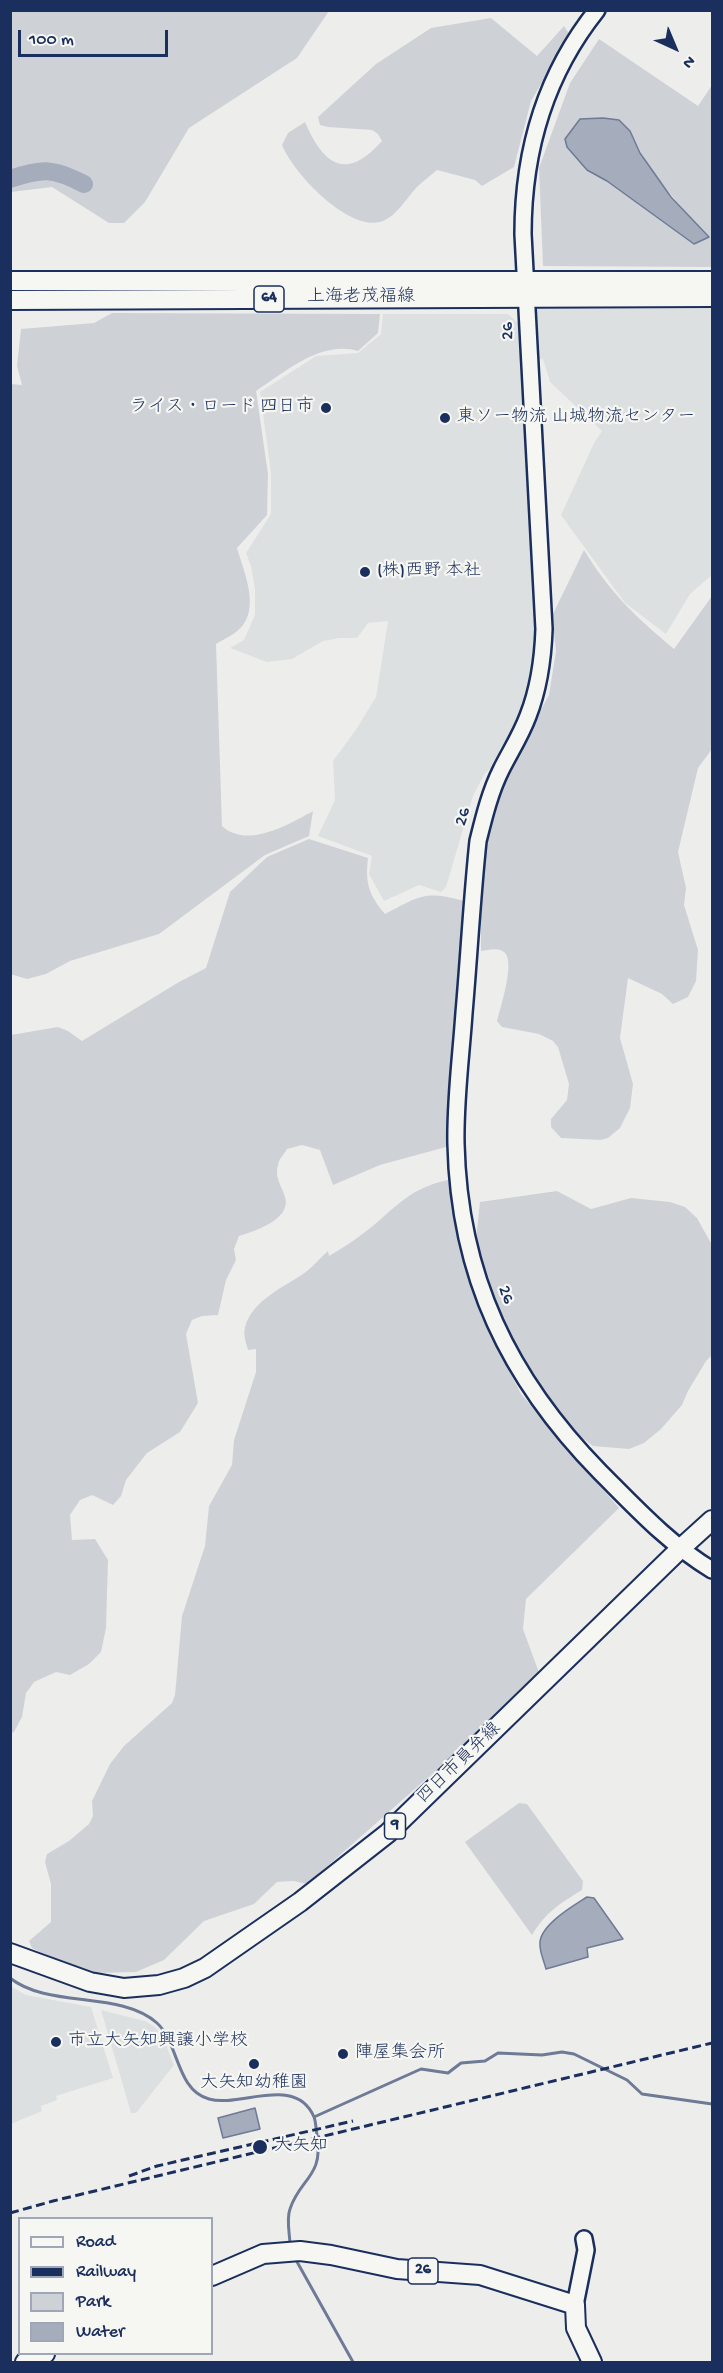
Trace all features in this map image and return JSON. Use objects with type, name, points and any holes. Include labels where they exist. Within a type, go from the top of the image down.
[{"type":"main road","name":"上海老茂福線","points":[[10,281],[526,289],[712,297]]},
{"type":"main road","name":"上海老茂福線","points":[[10,300],[526,289],[712,281]]},
{"type":"main road","name":"四日市員弁線","points":[[10,1953],[90,1982],[124,1988],[159,1985],[184,1978],[205,1968],[300,1902],[388,1833],[712,1520]]},
{"type":"main road","name":"26","points":[[213,2276],[263,2254],[300,2251],[332,2255],[397,2269],[480,2275],[575,2305]]},
{"type":"main road","points":[[575,2305],[576,2328],[592,2362]]},
{"type":"main road","points":[[26,2362],[43,2355]]},
{"type":"street","name":"26","points":[[597,10],[565,57],[552,84],[535,131],[528,160],[523,204],[544,629],[543,651],[541,674],[528,716],[500,772],[478,841],[457,1095],[455,1142],[457,1182],[465,1235],[480,1286],[507,1350],[524,1380],[576,1447],[660,1532],[680,1549],[712,1570]]},
{"type":"street","points":[[575,2305],[586,2250],[585,2239]]},
{"type":"shaded area","points":[[537,307],[712,308],[712,575],[690,594],[666,634],[625,603],[561,515],[594,443],[602,431],[550,382],[543,359],[531,360],[529,314]]},
{"type":"shaded area","points":[[383,314],[508,314],[519,324],[536,640],[527,697],[495,765],[485,773],[473,796],[446,887],[441,892],[419,885],[384,901],[369,874],[372,856],[318,836],[335,800],[333,761],[376,697],[388,621],[368,623],[357,638],[323,641],[292,659],[267,662],[230,648],[244,640],[255,615],[255,589],[246,553],[271,514],[271,473],[260,392],[316,356],[358,353],[381,334]]},
{"type":"shaded area","name":"市立大矢知興譲小学校","points":[[10,1986],[26,1995],[91,2007],[113,2078],[56,2096],[57,2100],[41,2106],[42,2111],[11,2124]]},
{"type":"shaded area","name":"市立大矢知興譲小学校","points":[[101,2010],[145,2021],[155,2027],[162,2035],[174,2065],[136,2113],[131,2113]]},
{"type":"green space","points":[[10,11],[329,11],[297,58],[189,128],[145,202],[124,223],[109,223],[52,187],[11,192]]},
{"type":"green space","points":[[491,18],[537,56],[564,26],[570,35],[531,101],[514,167],[482,186],[475,180],[437,170],[416,188],[388,219],[370,223],[355,219],[339,210],[310,185],[298,171],[282,145],[288,133],[305,122],[312,137],[328,158],[337,163],[347,164],[357,161],[382,141],[378,134],[372,130],[320,125],[318,117],[376,64],[431,28]]},
{"type":"green space","points":[[599,39],[698,106],[712,85],[712,267],[543,266],[539,168],[570,83]],"holes":[[[630,131],[637,146],[665,187],[709,236],[587,170]]]},
{"type":"green space","points":[[112,313],[380,314],[378,333],[358,351],[344,349],[317,354],[291,367],[256,391],[268,474],[267,515],[237,548],[250,597],[248,617],[237,631],[216,644],[222,826],[232,833],[255,835],[280,828],[313,811],[309,836],[265,855],[159,934],[70,961],[46,974],[27,979],[10,974],[11,384],[22,385],[17,366],[21,329],[94,323]]},
{"type":"green space","points":[[584,550],[624,604],[674,649],[712,596],[712,749],[698,768],[678,852],[686,888],[684,905],[698,950],[696,981],[688,997],[673,1004],[662,994],[628,978],[620,1038],[633,1084],[630,1108],[620,1128],[608,1138],[601,1140],[561,1138],[551,1127],[551,1119],[567,1100],[569,1084],[558,1047],[553,1041],[539,1034],[502,1027],[497,1021],[508,974],[507,957],[499,950],[481,951],[481,851],[496,793],[549,695],[556,651],[552,616]]},
{"type":"green space","points":[[309,839],[368,858],[369,888],[385,914],[423,897],[440,896],[464,901],[446,1147],[380,1165],[333,1185],[320,1150],[302,1145],[287,1149],[277,1169],[285,1197],[286,1205],[283,1212],[271,1223],[239,1236],[234,1249],[236,1260],[226,1280],[218,1315],[202,1316],[192,1320],[186,1334],[198,1403],[180,1432],[147,1453],[126,1480],[121,1496],[113,1505],[92,1495],[80,1500],[70,1515],[72,1540],[95,1539],[108,1560],[106,1628],[101,1652],[89,1664],[70,1675],[56,1672],[34,1682],[26,1693],[22,1717],[14,1732],[11,1733],[11,1035],[58,1027],[82,1041],[206,968],[230,892],[267,857]]},
{"type":"green space","points":[[448,1180],[481,1316],[521,1394],[619,1508],[526,1599],[523,1629],[541,1678],[307,1884],[293,1881],[277,1882],[254,1904],[204,1921],[164,1960],[136,1972],[96,1973],[74,1969],[32,1948],[29,1941],[51,1922],[51,1884],[45,1862],[47,1854],[69,1841],[89,1824],[93,1816],[92,1801],[110,1764],[124,1746],[172,1703],[175,1695],[182,1616],[205,1546],[209,1506],[232,1465],[234,1440],[256,1372],[256,1349],[248,1350],[245,1336],[245,1327],[249,1318],[261,1302],[306,1272],[328,1251],[329,1256],[353,1241],[410,1195]]},
{"type":"green space","points":[[557,1191],[591,1209],[631,1198],[670,1202],[685,1207],[697,1218],[712,1245],[712,1355],[688,1391],[682,1405],[661,1429],[644,1443],[629,1449],[593,1446],[581,1437],[555,1408],[515,1345],[493,1296],[476,1239],[480,1202]]},
{"type":"green space","points":[[519,1803],[527,1804],[583,1881],[582,1890],[554,1909],[542,1920],[532,1935],[465,1842]]},
{"type":"water","points":[[580,119],[619,120],[630,131],[640,153],[671,197],[709,237],[694,244],[607,181],[587,170],[567,147],[565,139]]},
{"type":"water","points":[[587,1897],[594,1898],[623,1939],[587,1948],[588,1957],[546,1969],[541,1954],[541,1938],[550,1924]]},
{"type":"water","points":[[255,2108],[260,2129],[223,2138],[218,2118]]},
{"type":"waterway","points":[[10,179],[48,171],[84,184]]},
{"type":"waterway","points":[[10,1978],[44,1993],[105,2002],[142,2013],[157,2023],[164,2032],[190,2086],[198,2094],[209,2099],[222,2101],[281,2095],[294,2097],[306,2104],[315,2121],[317,2160],[290,2209],[288,2222],[290,2245]]},
{"type":"waterway","points":[[314,2117],[421,2069],[448,2073],[461,2063],[485,2061],[498,2053],[542,2055],[562,2052],[574,2054],[627,2080],[642,2094],[712,2104]]},
{"type":"waterway","points":[[296,2260],[353,2362]]},
{"type":"railway","points":[[10,2213],[712,2043]]},
{"type":"railway","points":[[129,2176],[157,2166],[353,2121]]},
{"type":"place","name":"ライス・ロード 四日市","points":[[326,408]]},
{"type":"place","name":"東ソー物流 山城物流センター","points":[[445,418]]},
{"type":"place","name":"(株)西野 本社","points":[[365,572]]},
{"type":"place","name":"市立大矢知興譲小学校","points":[[56,2042]]},
{"type":"place","name":"陣屋集会所","points":[[343,2054]]},
{"type":"place","name":"大矢知幼稚園","points":[[254,2064]]},
{"type":"place","name":"大矢知","points":[[260,2147]]}]
